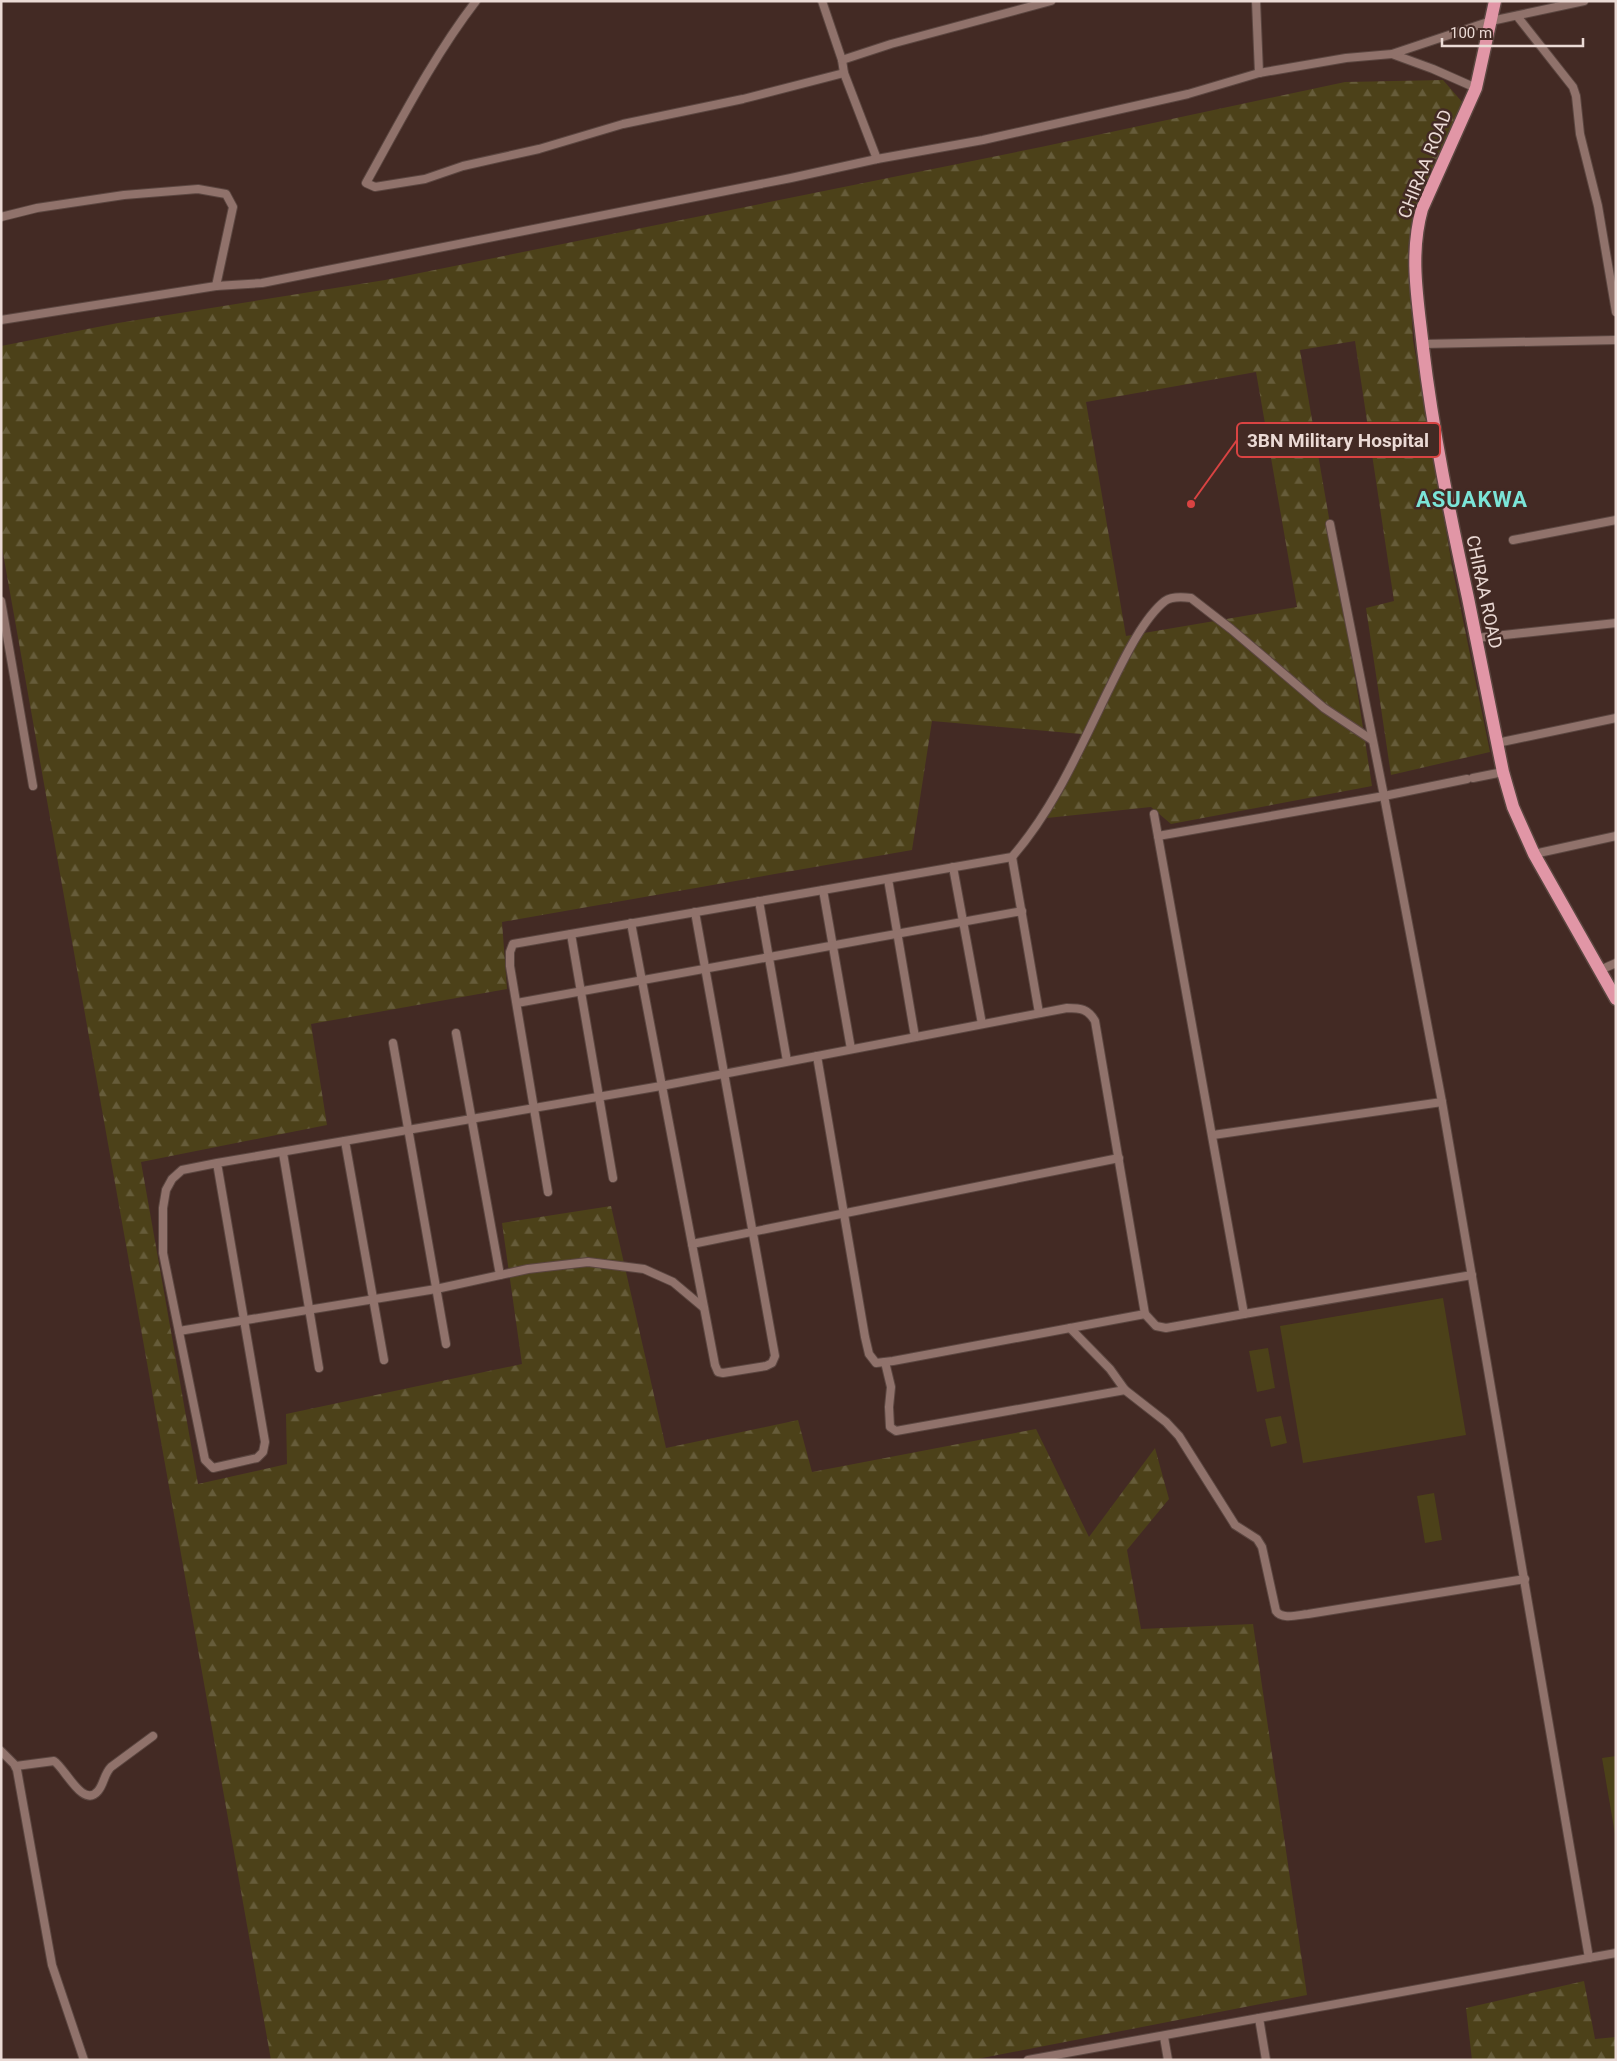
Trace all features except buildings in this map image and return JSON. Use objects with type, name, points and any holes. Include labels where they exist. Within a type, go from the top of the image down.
[{"type":"highway","name":"CHIRAA ROAD","points":[[1495,1],[1476,88],[1422,209],[1417,228],[1414,250],[1428,395],[1476,638],[1513,807],[1534,854],[1616,998]]},
{"type":"street","points":[[476,1],[454,31],[366,183],[375,188],[425,179],[462,166],[539,149],[622,124],[743,100],[844,73]]},
{"type":"street","points":[[822,1],[842,60],[844,73],[877,158]]},
{"type":"street","points":[[842,60],[891,44],[1051,1]]},
{"type":"street","points":[[1256,1],[1259,73]]},
{"type":"street","points":[[1,320],[216,286],[272,281],[791,178],[877,158],[983,140],[1188,94],[1259,73],[1338,59],[1392,54],[1491,22],[1584,1]]},
{"type":"street","points":[[1517,16],[1573,87],[1576,96],[1580,134],[1598,206],[1616,312]]},
{"type":"street","points":[[1392,54],[1434,68],[1476,88]]},
{"type":"street","points":[[1,218],[37,208],[124,195],[198,189],[226,194],[233,207],[216,286]]},
{"type":"street","points":[[1423,344],[1616,340]]},
{"type":"street","points":[[1513,540],[1616,520]]},
{"type":"street","points":[[1330,524],[1442,1102],[1526,1579],[1589,1958]]},
{"type":"street","points":[[548,1192],[510,966],[510,952],[513,944],[1012,857],[1027,840],[1054,798],[1122,663],[1153,612],[1167,599],[1191,598],[1324,708],[1372,740]]},
{"type":"street","points":[[1,601],[33,786]]},
{"type":"street","points":[[1476,638],[1616,623]]},
{"type":"street","points":[[1498,743],[1616,718]]},
{"type":"street","points":[[1158,836],[1384,796],[1504,772]]},
{"type":"street","points":[[1154,814],[1244,1314]]},
{"type":"street","points":[[1534,854],[1616,836]]},
{"type":"street","points":[[1012,857],[1039,1013]]},
{"type":"street","points":[[953,867],[982,1024]]},
{"type":"street","points":[[888,878],[915,1037]]},
{"type":"street","points":[[823,890],[851,1049]]},
{"type":"street","points":[[759,901],[787,1061]]},
{"type":"street","points":[[517,1003],[1022,911]]},
{"type":"street","points":[[631,923],[704,1308],[718,1372],[723,1373],[766,1366],[772,1362],[775,1356],[695,912]]},
{"type":"street","points":[[570,934],[613,1178]]},
{"type":"street","points":[[1600,970],[1616,963]]},
{"type":"street","points":[[217,1163],[265,1442],[263,1452],[257,1458],[213,1468],[205,1460],[163,1253],[163,1208],[166,1190],[172,1179],[182,1170],[217,1163],[661,1086],[725,1072],[1067,1008],[1081,1008],[1090,1014],[1095,1022],[1145,1314],[1156,1326],[1166,1328],[1472,1275]]},
{"type":"street","points":[[456,1033],[470,1120],[500,1275]]},
{"type":"street","points":[[393,1043],[446,1344]]},
{"type":"street","points":[[817,1056],[869,1354],[876,1363],[1145,1314]]},
{"type":"street","points":[[1213,1135],[1442,1102]]},
{"type":"street","points":[[345,1141],[384,1360]]},
{"type":"street","points":[[283,1153],[319,1368]]},
{"type":"street","points":[[692,1244],[1118,1158]]},
{"type":"street","points":[[179,1331],[436,1289],[528,1269],[588,1262],[644,1269],[672,1282],[704,1308]]},
{"type":"street","points":[[1070,1328],[1110,1369],[1125,1390],[1166,1422],[1179,1436],[1235,1525],[1257,1539],[1262,1547],[1278,1614],[1283,1616],[1308,1614],[1526,1579]]},
{"type":"street","points":[[885,1362],[891,1387],[890,1427],[896,1431],[1125,1390]]},
{"type":"street","points":[[16,1766],[54,1761],[67,1774],[82,1794],[92,1795],[97,1792],[107,1771],[111,1767],[153,1736]]},
{"type":"street","points":[[1,1751],[16,1766],[52,1965],[84,2060]]},
{"type":"street","points":[[1028,2060],[1616,1953]]},
{"type":"street","points":[[1259,2018],[1266,2060]]},
{"type":"street","points":[[1164,2036],[1168,2060]]},
{"type":"green space","points":[[1443,80],[1463,103],[1408,246],[1413,340],[1453,571],[1490,752],[1391,775],[1366,608],[1394,601],[1355,341],[1300,350],[1343,599],[1372,786],[1171,824],[1151,807],[1047,818],[1081,734],[932,721],[912,850],[502,922],[507,989],[311,1024],[327,1125],[141,1162],[198,1484],[287,1464],[286,1414],[522,1364],[502,1223],[611,1206],[666,1448],[798,1420],[812,1472],[1036,1429],[1089,1537],[1155,1448],[1169,1499],[1127,1550],[1141,1629],[1253,1624],[1307,1995],[972,2060],[271,2060],[1,542],[1,346],[118,323],[385,280],[1041,147],[1345,82]],"holes":[[[1256,372],[1297,607],[1126,636],[1086,402]]]},
{"type":"green space","points":[[1443,1298],[1466,1435],[1303,1463],[1280,1326]]},
{"type":"green space","points":[[1268,1348],[1275,1388],[1257,1392],[1249,1351]]},
{"type":"green space","points":[[1281,1416],[1287,1443],[1271,1447],[1265,1419]]},
{"type":"green space","points":[[1434,1493],[1442,1540],[1425,1543],[1417,1496]]},
{"type":"green space","points":[[1616,1756],[1616,1840],[1602,1758]]},
{"type":"green space","points":[[1584,1981],[1595,2039],[1616,2037],[1616,2060],[1472,2060],[1466,2008]]},
{"type":"place","name":"3BN Military Hospital","points":[[1191,504]]},
{"type":"district","name":"ASUAKWA","points":[[1472,499]]}]
